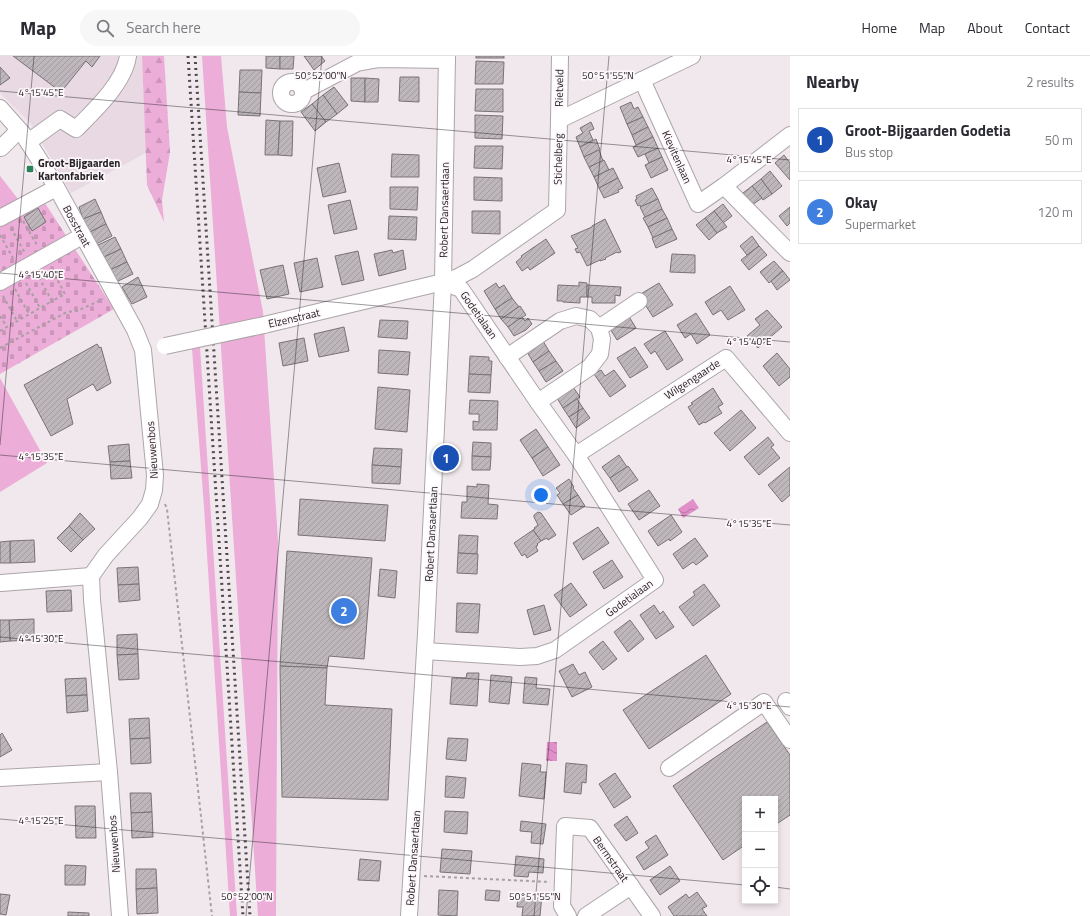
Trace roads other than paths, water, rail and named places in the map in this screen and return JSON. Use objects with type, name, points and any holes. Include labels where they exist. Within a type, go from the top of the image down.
[{"type":"street","points":[[0,147],[1,148],[60,119],[76,129],[106,99],[127,65],[128,56]]},
{"type":"street","name":"Rietveld","points":[[559,120],[560,56]]},
{"type":"street","name":"Stichelberg","points":[[443,282],[456,278],[473,269],[557,210],[559,120],[692,56]]},
{"type":"street","points":[[304,91],[357,62],[377,57],[447,58]]},
{"type":"street","name":"Robert Dansaertlaan","points":[[409,916],[425,652],[443,282],[447,58]]},
{"type":"street","name":"Kievitenlaan","points":[[642,80],[698,204],[724,186],[790,135]]},
{"type":"street","name":"Bosstraat","points":[[0,108],[24,136],[56,188],[136,330],[144,350]]},
{"type":"street","points":[[724,186],[790,253]]},
{"type":"street","points":[[0,218],[56,188]]},
{"type":"street","points":[[0,282],[82,236]]},
{"type":"street","name":"Elzenstraat","points":[[144,350],[264,325],[443,282]]},
{"type":"street","name":"Godetialaan","points":[[425,652],[520,657],[537,656],[556,650],[656,580],[576,455],[461,289],[443,282]]},
{"type":"street","points":[[599,328],[639,301]]},
{"type":"street","points":[[507,357],[560,321],[576,316],[590,319],[599,328],[602,339],[600,354],[590,367],[538,402]]},
{"type":"street","name":"Nieuwenbos","points":[[120,916],[109,772],[91,576],[106,555],[140,518],[150,504],[154,490],[155,475],[144,350]]},
{"type":"street","name":"Wilgengaarde","points":[[576,455],[726,358],[790,433]]},
{"type":"street","points":[[1,584],[91,576]]},
{"type":"street","points":[[669,768],[764,702],[790,740]]},
{"type":"street","points":[[0,778],[109,772]]},
{"type":"street","name":"Bermstraat","points":[[568,916],[562,906],[565,826],[590,828],[652,916]]},
{"type":"street","name":"Bermstraat","points":[[586,916],[631,886]]},
{"type":"water","points":[[693,499],[699,508],[683,518],[678,509]]},
{"type":"water","points":[[547,742],[557,742],[557,761],[546,761]]},
{"type":"railway","points":[[188,56],[243,916]]},
{"type":"railway","points":[[195,56],[250,916]]},
{"type":"place","name":"Groot-Bijgaarden Kartonfabriek","points":[[30,169]]},
{"type":"place","name":"Groot-Bijgaarden Godetia","points":[[446,458]]},
{"type":"place","name":"Okay","points":[[344,611]]}]
